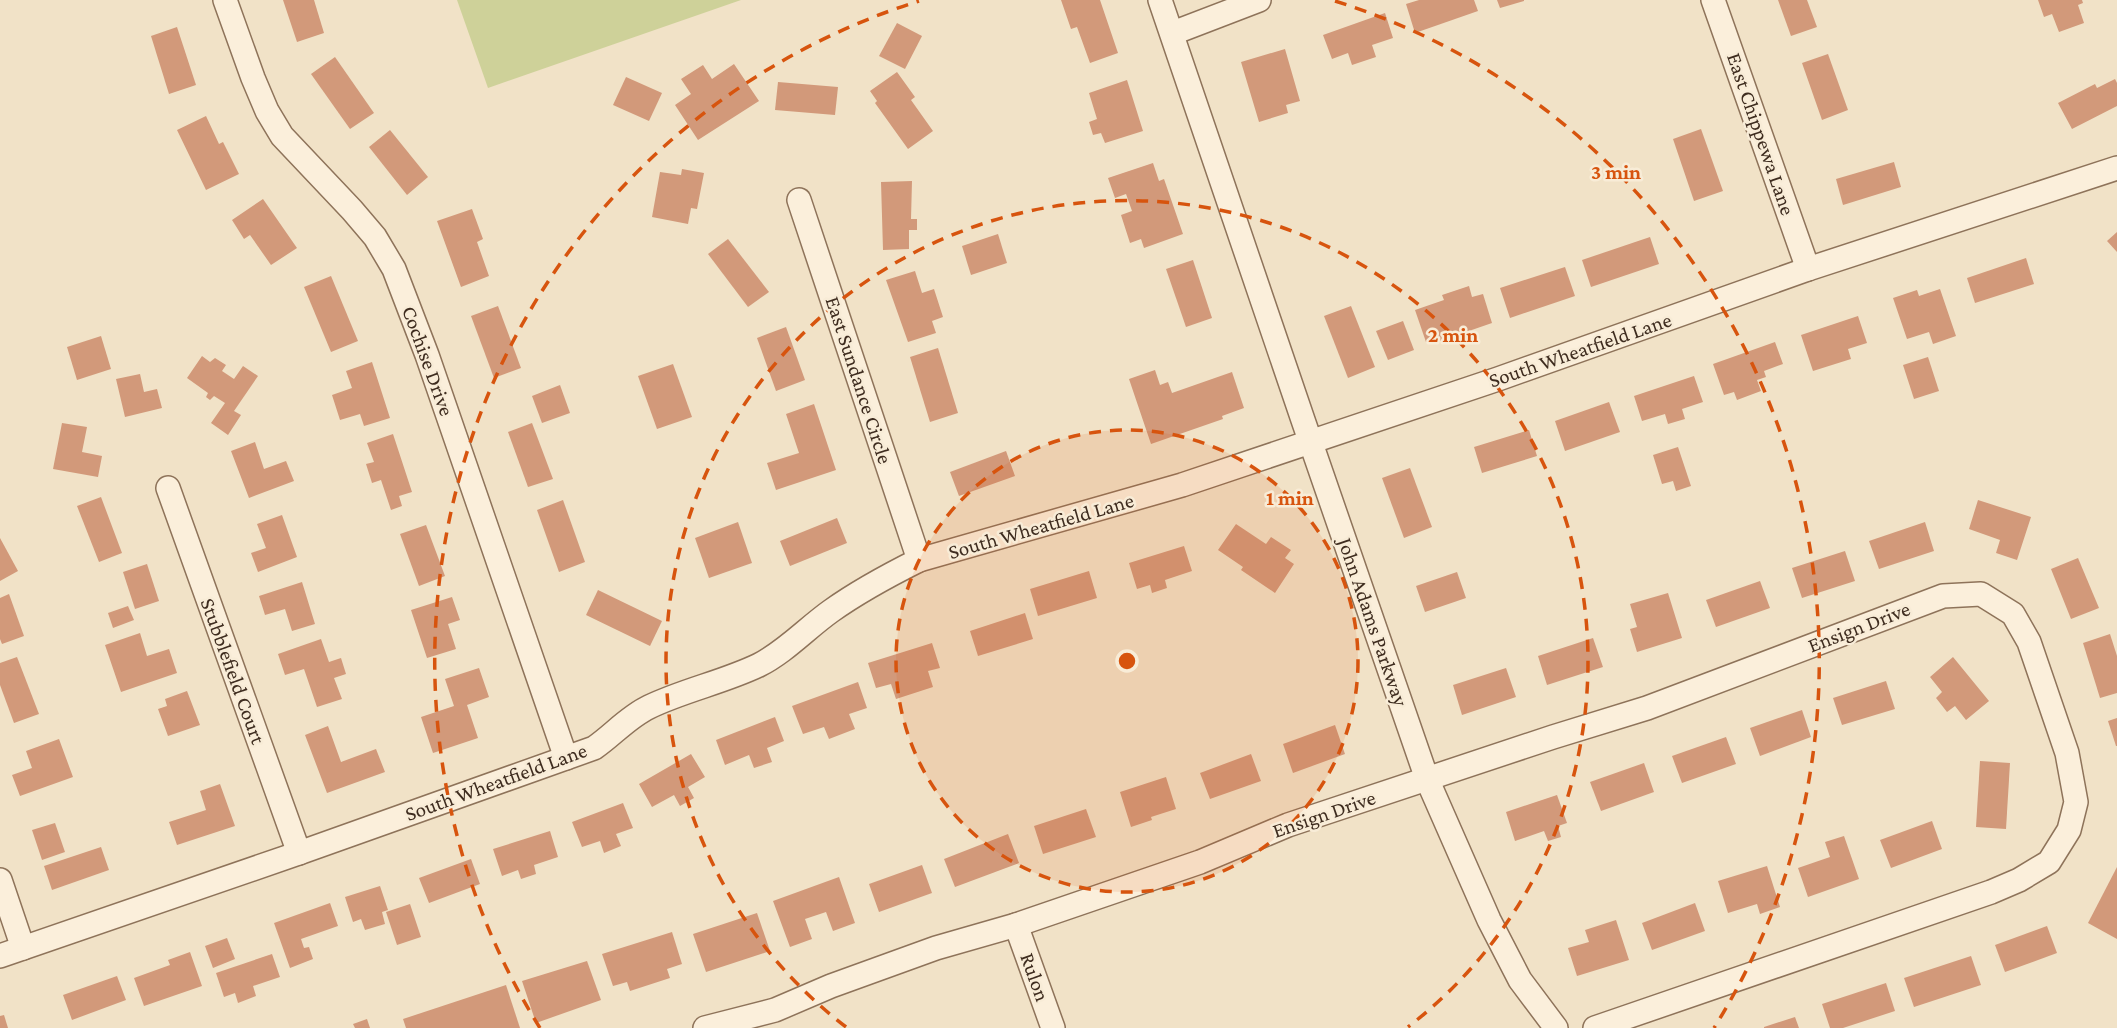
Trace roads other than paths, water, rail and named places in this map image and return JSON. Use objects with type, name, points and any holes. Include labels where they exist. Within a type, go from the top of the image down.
[{"type":"street","name":"Cochise Drive","points":[[225,0],[253,78],[267,111],[282,136],[375,237],[394,269],[432,368],[566,758]]},
{"type":"street","name":"John Adams Parkway","points":[[1160,0],[1427,779],[1489,920],[1521,980],[1556,1028]]},
{"type":"street","points":[[1173,33],[1259,0]]},
{"type":"street","name":"East Chippewa Lane","points":[[1713,0],[1808,269]]},
{"type":"street","name":"South Wheatfield Lane","points":[[0,956],[594,748],[628,720],[649,707],[760,664],[832,610],[880,580],[919,561],[1182,485],[1498,379],[1808,269],[2117,168]]},
{"type":"street","name":"East Sundance Circle","points":[[799,200],[919,561]]},
{"type":"street","name":"Stubblefield Court","points":[[168,488],[299,853]]},
{"type":"street","name":"Ensign Drive","points":[[705,1028],[778,1019],[831,986],[936,948],[1016,925],[1200,862],[1288,825],[1647,708],[1943,596],[1981,594],[2013,614],[2029,642],[2067,752],[2076,803],[2070,830],[2049,862],[2019,880],[1991,892],[1595,1028]]},
{"type":"street","points":[[0,880],[23,948]]},
{"type":"street","name":"Rulon","points":[[1016,925],[1053,1028]]}]
